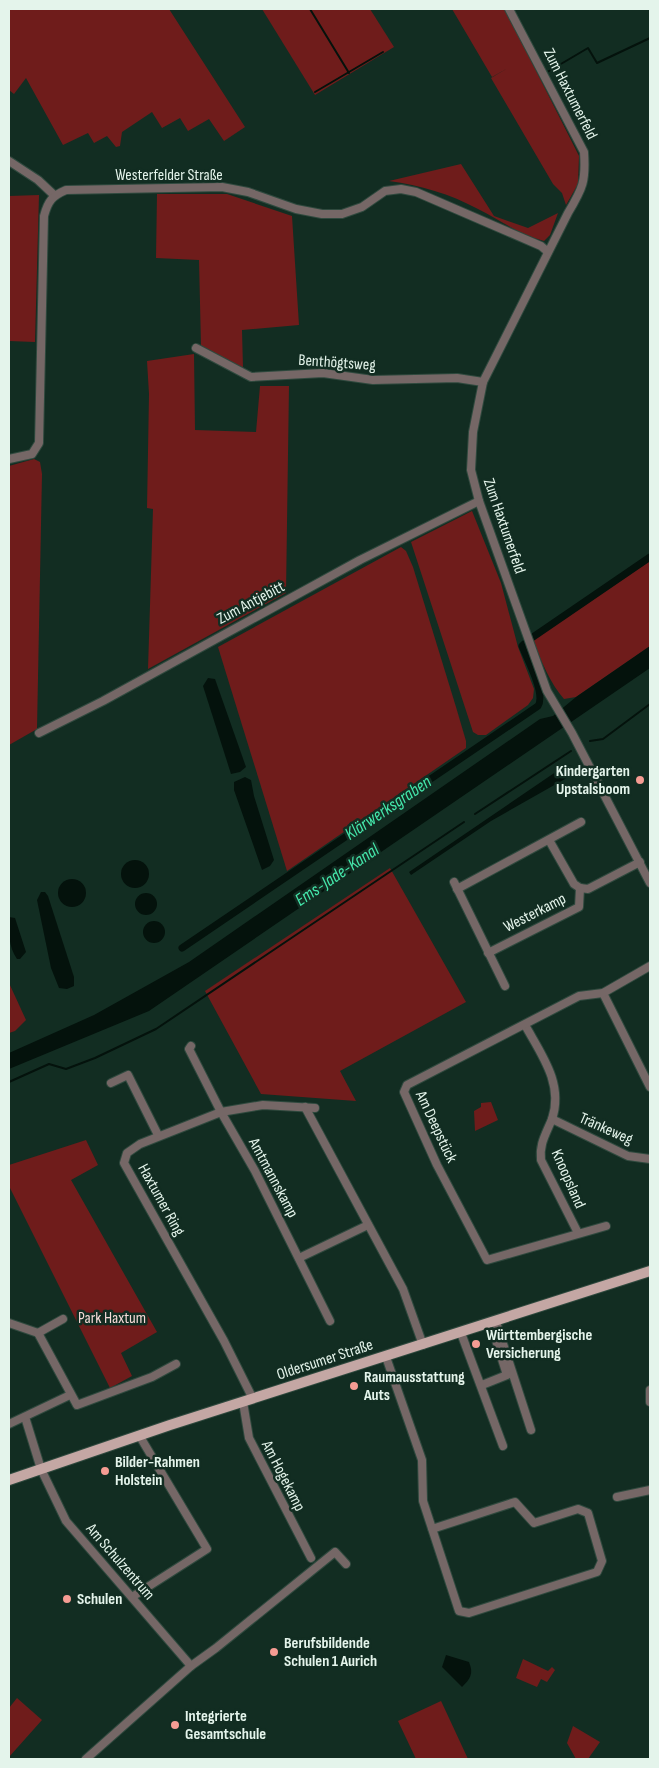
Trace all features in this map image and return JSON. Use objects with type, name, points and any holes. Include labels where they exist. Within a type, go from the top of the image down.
[{"type":"main road","name":"Oldersumer Straße","points":[[9,1480],[243,1402],[650,1271]]},
{"type":"street","name":"Zum Haxtumerfeld","points":[[509,9],[584,152],[585,169],[582,189],[483,382],[473,432],[471,470],[479,501],[539,672],[650,883]]},
{"type":"street","points":[[9,161],[38,180],[54,195],[47,203],[44,216],[39,444],[32,454],[9,459]]},
{"type":"street","name":"Westerfelder Straße","points":[[54,195],[66,190],[222,187],[248,192],[296,209],[322,214],[342,214],[362,208],[385,191],[401,189],[416,192],[541,246],[548,252]]},
{"type":"street","name":"Benthögtsweg","points":[[196,348],[251,377],[323,372],[372,380],[457,378],[483,382]]},
{"type":"street","name":"Zum Antjebitt","points":[[39,733],[103,701],[360,560],[479,501]]},
{"type":"street","points":[[505,986],[455,886],[549,840],[581,822]]},
{"type":"street","name":"Westerkamp","points":[[549,840],[574,884],[580,888],[588,889],[640,862]]},
{"type":"street","name":"Westerkamp","points":[[488,953],[579,907],[580,888]]},
{"type":"street","name":"Am Deepstück","points":[[606,1226],[487,1260],[404,1095],[407,1085],[579,996],[603,993],[650,966]]},
{"type":"street","points":[[603,993],[650,1087]]},
{"type":"street","name":"Knoopsland","points":[[525,1025],[550,1072],[555,1086],[556,1102],[552,1119],[540,1148],[541,1160],[578,1233]]},
{"type":"street","name":"Amtmannskamp","points":[[191,1046],[190,1049],[221,1112],[256,1171],[330,1322]]},
{"type":"street","points":[[110,1082],[128,1075],[158,1135]]},
{"type":"street","name":"Haxtumer Ring","points":[[253,1399],[224,1341],[124,1163],[127,1153],[158,1135],[221,1112],[263,1105],[315,1108]]},
{"type":"street","points":[[305,1107],[403,1289],[423,1345]]},
{"type":"street","name":"Tränkeweg","points":[[552,1119],[628,1156],[650,1159]]},
{"type":"street","points":[[299,1258],[368,1225]]},
{"type":"street","points":[[38,1333],[63,1319]]},
{"type":"street","points":[[496,1322],[531,1430]]},
{"type":"street","points":[[9,1323],[38,1333],[77,1405],[152,1377],[176,1364]]},
{"type":"street","points":[[461,1333],[482,1385],[503,1446]]},
{"type":"street","points":[[482,1385],[507,1375],[494,1334]]},
{"type":"street","points":[[386,1357],[424,1466],[423,1501],[432,1529],[459,1611],[469,1613],[597,1572],[602,1560],[588,1513],[578,1509],[534,1523],[515,1502],[432,1529]]},
{"type":"street","points":[[650,1390],[650,1402]]},
{"type":"street","points":[[9,1424],[70,1395]]},
{"type":"street","name":"Am Hogekamp","points":[[243,1402],[249,1438],[311,1558]]},
{"type":"street","name":"Am Schulzentrum","points":[[25,1416],[41,1469],[66,1520],[191,1666]]},
{"type":"street","points":[[132,1598],[207,1549],[139,1436]]},
{"type":"street","points":[[617,1497],[650,1490]]},
{"type":"street","points":[[86,1759],[191,1666],[335,1552],[346,1564]]},
{"type":"green space","points":[[9,9],[169,9],[245,127],[224,141],[209,119],[188,131],[180,118],[162,128],[152,112],[122,132],[120,146],[116,147],[107,136],[94,143],[88,133],[63,145],[26,78],[14,94],[9,90]]},
{"type":"green space","points":[[262,9],[370,9],[394,47],[315,95]]},
{"type":"green space","points":[[452,9],[505,9],[579,156],[578,184],[566,205],[562,193],[553,184],[491,78],[508,68],[492,77]]},
{"type":"green space","points":[[461,164],[494,216],[528,228],[558,213],[550,235],[544,241],[535,238],[517,231],[457,199],[412,185],[389,181]]},
{"type":"green space","points":[[157,194],[227,194],[292,216],[299,325],[242,330],[243,368],[201,346],[199,260],[156,258]]},
{"type":"green space","points":[[39,195],[35,342],[9,341],[9,196]]},
{"type":"green space","points":[[194,354],[195,430],[256,432],[260,386],[289,386],[286,593],[148,669],[153,509],[147,508],[149,394],[147,361]]},
{"type":"green space","points":[[34,459],[40,462],[42,474],[37,729],[9,745],[9,466]]},
{"type":"green space","points":[[472,511],[501,583],[518,647],[534,689],[533,698],[528,705],[486,735],[478,735],[473,732],[411,542]]},
{"type":"green space","points":[[401,547],[406,551],[413,567],[466,741],[466,748],[287,871],[218,647]]},
{"type":"green space","points":[[650,561],[650,646],[576,697],[564,699],[550,679],[533,642],[536,638]]},
{"type":"green space","points":[[390,868],[466,1002],[340,1071],[356,1101],[261,1094],[205,991]]},
{"type":"green space","points":[[9,983],[26,1020],[15,1031],[9,1033]]},
{"type":"green space","points":[[491,1102],[498,1120],[475,1131],[474,1111],[481,1107],[481,1103]]},
{"type":"green space","name":"Park Haxtum","points":[[86,1140],[98,1165],[71,1180],[157,1332],[121,1353],[132,1376],[110,1388],[9,1186],[9,1165]]},
{"type":"green space","points":[[523,1659],[548,1671],[552,1667],[555,1670],[547,1682],[541,1679],[537,1687],[516,1678]]},
{"type":"green space","points":[[17,1698],[42,1720],[9,1757],[9,1708]]},
{"type":"green space","points":[[441,1701],[468,1759],[416,1759],[398,1721]]},
{"type":"green space","points":[[573,1726],[600,1742],[588,1759],[576,1759],[567,1743]]},
{"type":"water","name":"Ems-Jade-Kanal","points":[[650,646],[650,668],[149,1011],[9,1069],[9,1053],[94,1015],[189,962],[540,719],[553,716],[576,697]]},
{"type":"water","points":[[208,678],[215,679],[246,767],[240,772],[231,774],[203,686]]},
{"type":"water","points":[[566,765],[572,766],[574,770],[565,779],[491,821],[411,875],[409,872]]},
{"type":"water","points":[[245,777],[251,780],[254,796],[274,860],[270,866],[262,870],[234,790],[234,782]]},
{"type":"water","points":[[135,860],[145,864],[149,874],[145,884],[135,888],[125,884],[121,874],[125,864]]},
{"type":"water","points":[[72,879],[82,883],[86,893],[82,903],[72,907],[62,903],[58,893],[62,883]]},
{"type":"water","points":[[41,892],[45,892],[48,896],[74,977],[74,986],[67,989],[59,988],[51,968],[37,900]]},
{"type":"water","points":[[146,893],[154,896],[157,904],[154,912],[146,915],[138,912],[135,904],[138,896]]},
{"type":"water","points":[[9,917],[15,918],[26,952],[20,959],[17,959],[14,954],[11,944]]},
{"type":"water","points":[[154,921],[162,924],[165,932],[162,940],[154,943],[146,940],[143,932],[146,924]]},
{"type":"water","points":[[446,1655],[469,1662],[470,1676],[462,1687],[442,1667]]},
{"type":"waterway","points":[[310,9],[349,73]]},
{"type":"waterway","points":[[549,71],[588,48],[597,63],[650,38]]},
{"type":"waterway","points":[[315,92],[383,52]]},
{"type":"waterway","name":"Klärwerksgraben","points":[[533,637],[650,557]]},
{"type":"waterway","name":"Klärwerksgraben","points":[[182,948],[538,706],[540,693],[522,646],[524,644]]},
{"type":"waterway","points":[[590,741],[603,739],[650,704]]},
{"type":"waterway","points":[[475,814],[571,751]]},
{"type":"waterway","points":[[9,1082],[49,1064],[66,1069],[95,1058],[156,1029],[464,822]]},
{"type":"place","name":"Kindergarten Upstalsboom","points":[[640,780]]},
{"type":"place","name":"Württembergische Versicherung","points":[[476,1344]]},
{"type":"place","name":"Raumausstattung Auts","points":[[354,1386]]},
{"type":"place","name":"Bilder-Rahmen Holstein","points":[[105,1471]]},
{"type":"place","name":"Schulen","points":[[67,1599]]},
{"type":"place","name":"Berufsbildende Schulen 1 Aurich","points":[[274,1652]]},
{"type":"place","name":"Integrierte Gesamtschule","points":[[175,1725]]}]
